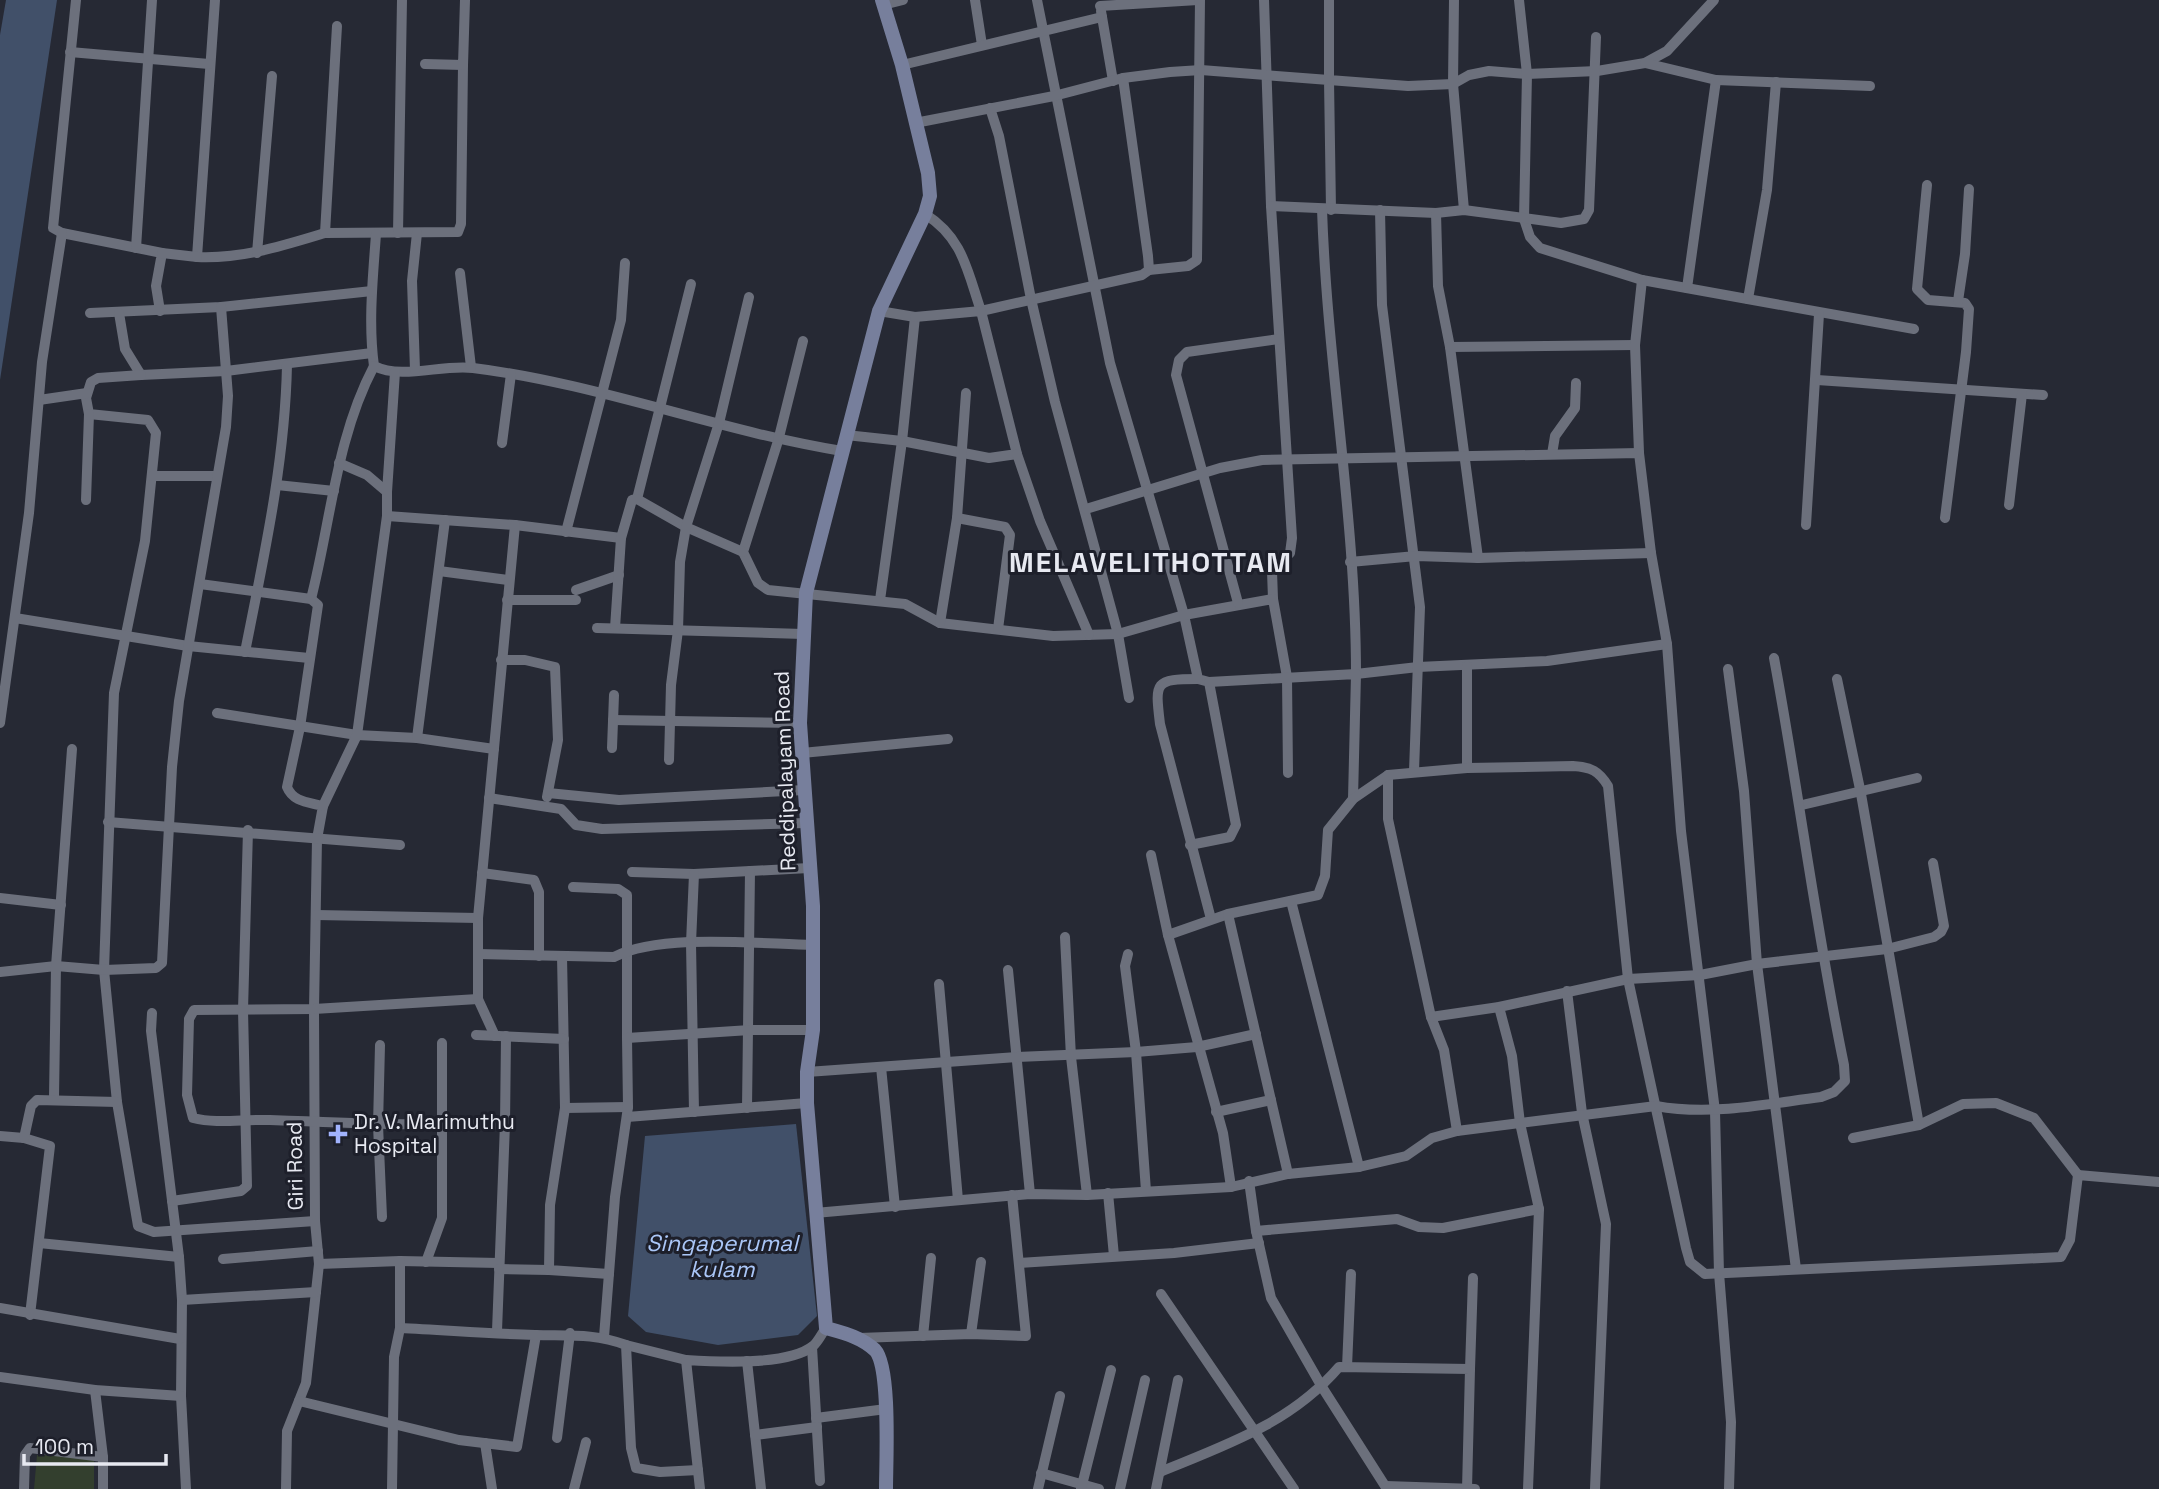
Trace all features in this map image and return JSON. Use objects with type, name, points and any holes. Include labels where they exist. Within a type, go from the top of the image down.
[{"type":"main road","name":"Reddipalayam Road","points":[[826,1328],[807,1103],[807,1072],[813,1030],[813,945],[800,723],[806,593],[879,311],[925,214],[930,196],[928,173],[902,65],[883,2]]},
{"type":"main road","points":[[826,1328],[859,1338],[877,1352],[886,1385],[886,1489]]},
{"type":"street","points":[[76,0],[53,228],[62,233],[162,253],[221,258],[257,253],[325,233],[458,232],[461,224],[465,0]]},
{"type":"street","points":[[136,248],[152,0]]},
{"type":"street","points":[[197,257],[215,0]]},
{"type":"street","points":[[398,233],[402,0]]},
{"type":"street","points":[[883,2],[903,0]]},
{"type":"street","points":[[975,0],[982,45]]},
{"type":"street","points":[[1037,0],[1040,30],[1110,363],[1184,615],[1198,679]]},
{"type":"street","points":[[879,311],[915,317],[981,311],[1130,279],[1149,270],[1188,266],[1197,260],[1201,69],[1199,0],[1100,8],[1040,30],[902,65]]},
{"type":"street","points":[[1264,0],[1271,206],[1292,538],[1290,553],[1272,571],[1273,599],[1287,677],[1288,773]]},
{"type":"street","points":[[1329,0],[1325,298],[1356,607],[1353,799]]},
{"type":"street","points":[[1454,0],[1453,84],[1464,211]]},
{"type":"street","points":[[1520,0],[1527,74],[1524,219],[1530,237],[1540,248],[1642,280],[1914,329]]},
{"type":"street","points":[[915,123],[1054,96],[1118,79],[1201,69],[1408,86],[1453,84],[1469,75],[1489,71],[1527,74],[1597,71],[1644,63],[1667,51],[1714,0]]},
{"type":"street","points":[[1100,8],[1118,79],[1149,270]]},
{"type":"street","points":[[325,233],[337,26]]},
{"type":"street","points":[[1271,206],[1436,213],[1464,211],[1576,222],[1584,219],[1589,210],[1597,71],[1596,37]]},
{"type":"street","points":[[70,52],[209,64]]},
{"type":"street","points":[[1644,63],[1716,80],[1870,86]]},
{"type":"street","points":[[425,64],[463,65]]},
{"type":"street","points":[[257,253],[272,76]]},
{"type":"street","points":[[1686,288],[1716,80]]},
{"type":"street","points":[[1748,299],[1768,190],[1776,82]]},
{"type":"street","points":[[990,108],[999,136],[1031,299],[1055,402],[1118,634],[1129,698]]},
{"type":"street","points":[[1927,185],[1917,289],[1928,300],[1958,301],[1965,303],[1969,309],[1945,518]]},
{"type":"street","points":[[1958,301],[1965,254],[1969,189]]},
{"type":"street","points":[[1380,210],[1382,304],[1416,556],[1421,634],[1414,771]]},
{"type":"street","points":[[1436,213],[1438,286],[1450,347],[1478,558]]},
{"type":"street","points":[[925,214],[942,224],[957,240],[981,311],[1017,454],[1040,521],[1088,635]]},
{"type":"street","points":[[0,723],[29,513],[39,400],[62,233]]},
{"type":"street","points":[[415,370],[412,281],[417,233]]},
{"type":"street","points":[[311,599],[339,463],[357,403],[374,366],[372,291],[376,234]]},
{"type":"street","points":[[160,311],[156,286],[162,253]]},
{"type":"street","points":[[566,532],[599,395],[621,320],[625,262]]},
{"type":"street","points":[[460,273],[471,367]]},
{"type":"street","points":[[1642,280],[1635,345],[1639,453],[1651,552],[1667,644],[1681,831],[1715,1111],[1719,1273],[1731,1422],[1729,1489]]},
{"type":"street","points":[[615,628],[621,538],[628,505],[638,499],[658,408],[691,284]]},
{"type":"street","points":[[90,313],[221,307],[372,291]]},
{"type":"street","points":[[669,760],[671,685],[678,630],[680,562],[686,527],[719,423],[749,298]]},
{"type":"street","points":[[0,971],[56,966],[104,970],[156,968],[162,963],[172,767],[188,646],[215,477],[226,427],[226,371],[221,307]]},
{"type":"street","points":[[119,313],[125,349],[141,375]]},
{"type":"street","points":[[1806,525],[1819,314]]},
{"type":"street","points":[[880,600],[902,441],[915,317]]},
{"type":"street","points":[[1238,603],[1176,375],[1179,360],[1188,352],[1279,339]]},
{"type":"street","points":[[743,552],[778,441],[803,341]]},
{"type":"street","points":[[1450,347],[1635,345]]},
{"type":"street","points":[[86,500],[87,403],[91,382],[97,378],[226,371],[372,354]]},
{"type":"street","points":[[245,652],[277,485],[284,433],[286,365]]},
{"type":"street","points":[[374,366],[388,373],[471,367],[511,374],[719,423],[778,441],[842,451]]},
{"type":"street","name":"Giri Road","points":[[286,1489],[287,1431],[306,1383],[319,1264],[315,1220],[314,1121],[317,839],[323,806],[357,735],[387,516],[395,372]]},
{"type":"street","points":[[502,443],[511,374]]},
{"type":"street","points":[[1816,380],[2043,395]]},
{"type":"street","points":[[1552,454],[1555,436],[1575,408],[1576,383]]},
{"type":"street","points":[[940,622],[957,518],[966,393]]},
{"type":"street","points":[[2008,505],[2022,394]]},
{"type":"street","points":[[39,400],[74,396],[87,403],[148,420],[156,433],[145,541],[114,693],[104,970],[117,1102],[138,1226],[154,1232],[315,1220]]},
{"type":"street","points":[[846,435],[902,441],[989,458],[1017,454]]},
{"type":"street","points":[[1086,509],[1203,473],[1262,460],[1639,453]]},
{"type":"street","points":[[339,463],[366,475],[387,492]]},
{"type":"street","points":[[152,477],[215,477]]},
{"type":"street","points":[[277,485],[334,491]]},
{"type":"street","points":[[638,499],[686,527],[743,552],[758,583],[768,590],[905,604],[940,622],[1053,636],[1118,634],[1184,615],[1238,603],[1273,599]]},
{"type":"street","points":[[387,516],[515,525],[621,538]]},
{"type":"street","points":[[957,518],[1005,527],[1010,535],[998,629]]},
{"type":"street","points":[[417,738],[445,520]]},
{"type":"street","points":[[498,1331],[505,1124],[500,1036],[478,999],[478,918],[515,525]]},
{"type":"street","points":[[1350,562],[1416,556],[1478,558],[1651,552]]},
{"type":"street","points":[[439,571],[508,580]]},
{"type":"street","points":[[507,600],[576,595],[619,575]]},
{"type":"street","points":[[200,584],[311,599],[318,605],[300,727],[287,787],[290,795],[297,800],[323,806]]},
{"type":"street","points":[[15,618],[188,646],[309,658]]},
{"type":"street","points":[[597,628],[803,634]]},
{"type":"street","points":[[1211,919],[1160,724],[1156,694],[1159,684],[1167,679],[1198,679],[1209,682],[1548,661],[1667,644]]},
{"type":"street","points":[[815,1213],[1012,1195],[1087,1195],[1231,1187],[1288,1174],[1359,1167],[1406,1156],[1432,1138],[1457,1130],[1656,1106],[1687,1112],[1715,1111],[1821,1097],[1834,1092],[1845,1081],[1822,957],[1802,805],[1774,658]]},
{"type":"street","points":[[501,660],[525,660],[555,667],[558,740],[546,806]]},
{"type":"street","points":[[1466,666],[1467,768]]},
{"type":"street","points":[[1728,669],[1744,791],[1757,964],[1796,1269]]},
{"type":"street","points":[[1837,679],[1861,794],[1919,1125]]},
{"type":"street","points":[[1190,845],[1230,837],[1236,825],[1209,682]]},
{"type":"street","points":[[612,748],[614,695]]},
{"type":"street","points":[[217,713],[357,735],[417,738],[494,749]]},
{"type":"street","points":[[613,720],[800,723]]},
{"type":"street","points":[[802,753],[948,739]]},
{"type":"street","points":[[54,1098],[56,966],[72,749]]},
{"type":"street","points":[[1168,935],[1228,914],[1318,895],[1323,887],[1328,830],[1353,799],[1388,775],[1467,768],[1581,767],[1601,774],[1608,786],[1628,979],[1690,1262],[1705,1274],[2061,1257],[2070,1240],[2078,1175],[2034,1118],[1997,1102],[1963,1104],[1919,1125],[1853,1138]]},
{"type":"street","points":[[1388,775],[1388,819],[1431,1017],[1444,1050],[1457,1130]]},
{"type":"street","points":[[1802,805],[1861,794],[1917,778]]},
{"type":"street","points":[[548,793],[619,800],[803,790]]},
{"type":"street","points":[[489,798],[565,811],[576,825],[602,829],[806,823]]},
{"type":"street","points":[[108,822],[170,829],[248,830],[317,839],[400,845]]},
{"type":"street","points":[[172,1200],[245,1190],[243,1010],[248,830]]},
{"type":"street","points":[[1151,855],[1168,935],[1216,1112],[1231,1187]]},
{"type":"street","points":[[1431,1017],[1500,1007],[1628,979],[1700,975],[1757,964],[1887,949],[1941,932],[1944,926],[1933,863]]},
{"type":"street","points":[[632,872],[694,874],[809,868]]},
{"type":"street","points":[[747,1108],[750,871]]},
{"type":"street","points":[[482,873],[534,880],[539,892],[539,956]]},
{"type":"street","points":[[694,874],[691,943],[694,1112]]},
{"type":"street","points":[[573,887],[618,889],[625,892],[629,949],[628,1112],[615,1197],[604,1337]]},
{"type":"street","points":[[0,898],[61,905]]},
{"type":"street","points":[[1291,901],[1359,1167]]},
{"type":"street","points":[[1228,914],[1288,1174]]},
{"type":"street","points":[[316,915],[478,918]]},
{"type":"street","points":[[1065,937],[1071,1057],[1087,1195]]},
{"type":"street","points":[[478,954],[614,957],[629,949],[691,943],[813,945]]},
{"type":"street","points":[[1129,954],[1125,967],[1136,1052],[1146,1191]]},
{"type":"street","points":[[549,1270],[550,1205],[565,1108],[562,956]]},
{"type":"street","points":[[1008,970],[1030,1194]]},
{"type":"street","points":[[939,984],[958,1200]]},
{"type":"street","points":[[1567,991],[1581,1113],[1606,1224],[1595,1489]]},
{"type":"street","points":[[478,999],[314,1009],[194,1010],[189,1019],[187,1095],[193,1118],[207,1122],[243,1119],[378,1125],[505,1124]]},
{"type":"street","points":[[1500,1007],[1512,1056],[1520,1123],[1539,1209],[1528,1489]]},
{"type":"street","points":[[152,1013],[151,1031],[179,1256],[182,1300],[180,1396],[186,1489]]},
{"type":"street","points":[[627,1038],[750,1030],[813,1030]]},
{"type":"street","points":[[807,1072],[1197,1047],[1256,1034]]},
{"type":"street","points":[[476,1035],[565,1039]]},
{"type":"street","points":[[426,1262],[442,1218],[442,1043]]},
{"type":"street","points":[[380,1045],[378,1125],[382,1217]]},
{"type":"street","points":[[881,1068],[895,1207]]},
{"type":"street","points":[[24,1138],[31,1106],[37,1100],[54,1098],[117,1102]]},
{"type":"street","points":[[1216,1112],[1271,1100]]},
{"type":"street","points":[[565,1108],[694,1112],[807,1103]]},
{"type":"street","points":[[0,1136],[24,1138],[51,1146],[30,1315]]},
{"type":"street","points":[[2078,1175],[2159,1182]]},
{"type":"street","points":[[1249,1181],[1256,1231],[1271,1298],[1322,1387],[1387,1488],[1470,1489],[1473,1279]]},
{"type":"street","points":[[1108,1193],[1114,1256]]},
{"type":"street","points":[[859,1338],[971,1334],[1026,1336],[1012,1195]]},
{"type":"street","points":[[1256,1231],[1397,1219],[1419,1227],[1443,1228],[1539,1209]]},
{"type":"street","points":[[39,1243],[179,1256]]},
{"type":"street","points":[[1019,1263],[1259,1243]]},
{"type":"street","points":[[223,1259],[318,1251]]},
{"type":"street","points":[[923,1336],[931,1258]]},
{"type":"street","points":[[319,1264],[400,1261],[609,1274]]},
{"type":"street","points":[[392,1489],[394,1357],[400,1328],[400,1261]]},
{"type":"street","points":[[971,1334],[981,1262]]},
{"type":"street","points":[[1347,1367],[1351,1274]]},
{"type":"street","points":[[182,1300],[316,1292]]},
{"type":"street","points":[[1161,1294],[1294,1489]]},
{"type":"street","points":[[0,1308],[180,1339]]},
{"type":"street","points":[[400,1328],[536,1335],[570,1333],[604,1337],[686,1360],[747,1361],[779,1358],[812,1347],[826,1328]]},
{"type":"street","points":[[557,1438],[570,1333]]},
{"type":"street","points":[[299,1401],[393,1425],[517,1447],[536,1335]]},
{"type":"street","points":[[626,1345],[631,1448],[636,1468],[660,1472],[698,1470]]},
{"type":"street","points":[[812,1347],[820,1482]]},
{"type":"street","points":[[686,1360],[700,1489]]},
{"type":"street","points":[[747,1361],[761,1489]]},
{"type":"street","points":[[1160,1472],[1255,1434],[1322,1387],[1339,1367],[1470,1369]]},
{"type":"street","points":[[1081,1487],[1111,1370]]},
{"type":"street","points":[[0,1377],[95,1390],[180,1396]]},
{"type":"street","points":[[1120,1489],[1145,1380]]},
{"type":"street","points":[[1156,1489],[1178,1380]]},
{"type":"street","points":[[95,1390],[103,1457],[103,1489]]},
{"type":"street","points":[[1038,1489],[1060,1396]]},
{"type":"street","points":[[755,1435],[886,1409]]},
{"type":"street","points":[[574,1489],[586,1442]]},
{"type":"street","points":[[485,1443],[492,1489]]},
{"type":"street","points":[[24,1489],[25,1455],[30,1448],[103,1457]]},
{"type":"street","points":[[1041,1473],[1081,1487],[1099,1489]]},
{"type":"green space","points":[[37,1455],[94,1455],[94,1489],[34,1489]]},
{"type":"water","points":[[6,0],[57,0],[0,380],[0,35]]},
{"type":"water","name":"Singaperumal kulam","points":[[796,1124],[817,1316],[798,1335],[718,1345],[646,1332],[628,1316],[645,1136]]},
{"type":"place","name":"Dr. V. Marimuthu Hospital","points":[[338,1134]]},
{"type":"district","name":"MELAVELITHOTTAM","points":[[1151,562]]}]
